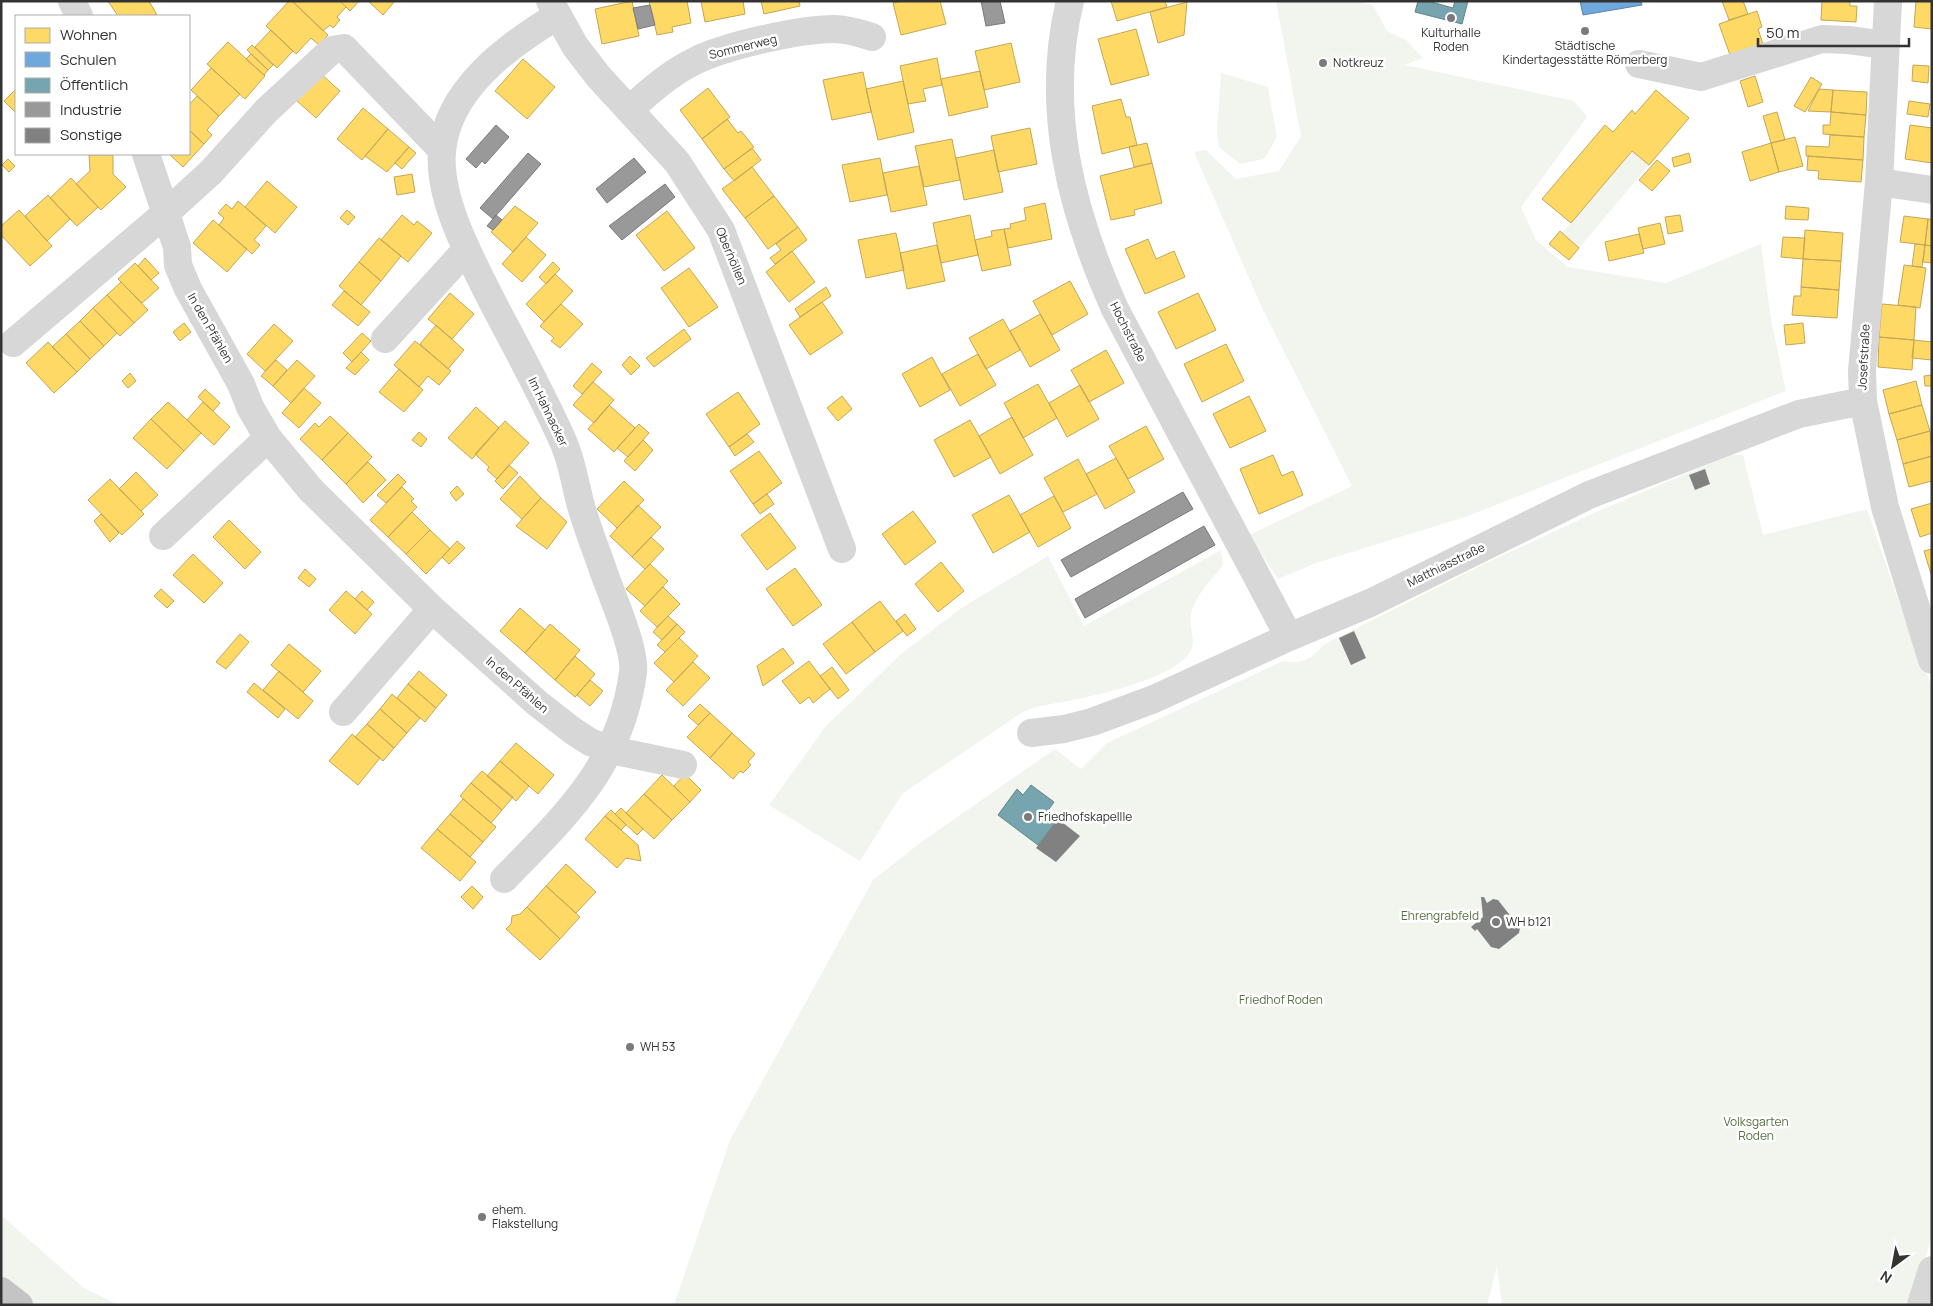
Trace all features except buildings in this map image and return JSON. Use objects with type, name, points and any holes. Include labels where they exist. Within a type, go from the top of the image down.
[{"type":"highway","points":[[1,1291],[19,1305]]},
{"type":"street","points":[[72,1],[79,15]]},
{"type":"street","name":"Hochstraße","points":[[1070,1],[1064,24],[1059,71],[1061,109],[1070,182],[1092,259],[1115,309],[1289,637]]},
{"type":"street","name":"Josefstraße","points":[[1888,1],[1879,182],[1862,371],[1863,401],[1885,507],[1932,660]]},
{"type":"street","name":"Oberhöllen","points":[[554,9],[575,46],[598,76],[677,162],[721,230],[842,549]]},
{"type":"street","name":"Im Hahnacker","points":[[554,9],[484,70],[463,95],[450,121],[442,150],[442,175],[449,202],[466,250],[563,441],[581,506],[627,639],[633,663],[633,673],[623,715],[611,750]]},
{"type":"street","name":"Sommerweg","points":[[629,110],[673,74],[718,51],[806,32],[835,29],[872,37]]},
{"type":"street","points":[[1639,64],[1701,77],[1822,39],[1886,45]]},
{"type":"street","points":[[13,343],[166,213],[211,172],[266,111],[332,50],[344,48],[442,150]]},
{"type":"street","name":"In den Pfählen","points":[[146,155],[177,247],[178,265],[188,289],[241,384],[250,407],[268,438],[311,490],[345,526],[432,609],[537,703],[573,732],[590,742],[611,750],[684,765]]},
{"type":"street","points":[[1879,182],[1932,190]]},
{"type":"street","points":[[385,339],[466,250]]},
{"type":"street","name":"Matthiasstraße","points":[[1031,733],[1064,729],[1101,719],[1154,699],[1289,637],[1370,603],[1589,496],[1799,414],[1863,401]]},
{"type":"street","points":[[163,536],[268,438]]},
{"type":"street","points":[[343,712],[432,609]]},
{"type":"street","points":[[504,879],[557,824],[598,773],[611,750]]},
{"type":"street","points":[[1921,1305],[1932,1270]]},
{"type":"green space","points":[[1276,1],[1357,1],[1373,5],[1387,31],[1406,40],[1423,58],[1405,65],[1574,101],[1587,117],[1521,207],[1536,240],[1568,267],[1666,283],[1761,244],[1771,319],[1786,391],[1465,517],[1316,563],[1278,579],[1249,535],[1352,486],[1263,310],[1194,152],[1206,150],[1236,179],[1279,171],[1301,136]]},
{"type":"green space","points":[[1221,73],[1268,87],[1277,138],[1264,159],[1240,164],[1219,147],[1217,131]]},
{"type":"green space","points":[[1632,151],[1649,165],[1579,248],[1562,233]]},
{"type":"green space","name":"Friedhof Roden","points":[[1730,455],[1743,455],[1763,535],[1867,509],[1914,646],[1932,686],[1932,1236],[1911,1305],[1502,1305],[1497,1267],[1487,1305],[674,1305],[730,1140],[873,880],[924,840],[1055,749],[1081,769],[1107,743],[1283,661],[1296,662],[1306,660],[1323,645],[1480,566],[1594,513]]},
{"type":"green space","points":[[1221,550],[1223,565],[1196,601],[1190,620],[1193,645],[1188,655],[1179,663],[1154,677],[1124,687],[1021,713],[902,794],[860,861],[769,805],[826,726],[901,654],[963,607],[1048,556],[1084,626]]},
{"type":"green space","points":[[1,1215],[84,1288],[118,1305],[1,1305]]},
{"type":"place","name":"Kulturhalle Roden","points":[[1451,18]]},
{"type":"place","name":"Städtische Kindertagesstätte Römerberg","points":[[1585,31]]},
{"type":"place","name":"Notkreuz","points":[[1323,63]]},
{"type":"place","name":"Friedhofskapellle","points":[[1028,817]]},
{"type":"place","name":"WH b121","points":[[1496,922]]},
{"type":"place","name":"WH 53","points":[[630,1047]]},
{"type":"place","name":"ehem. Flakstellung","points":[[482,1217]]},
{"type":"park label","name":"Ehrengrabfeld","points":[[1440,916]]},
{"type":"park label","name":"Volksgarten Roden","points":[[1756,1129]]}]
